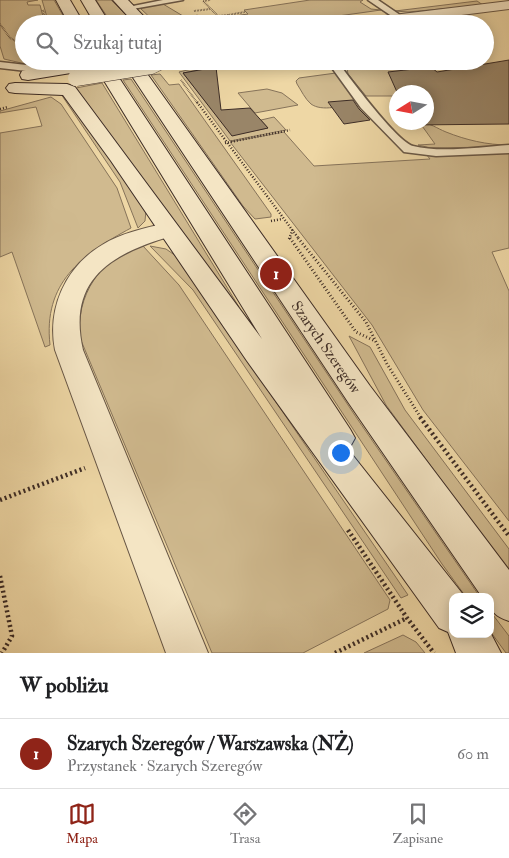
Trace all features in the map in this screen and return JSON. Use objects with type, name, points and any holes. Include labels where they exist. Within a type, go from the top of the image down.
[{"type":"main road","points":[[63,0],[71,15]]},
{"type":"main road","points":[[88,0],[97,15]]},
{"type":"main road","points":[[124,4],[135,15]]},
{"type":"main road","points":[[417,15],[509,5]]},
{"type":"main road","points":[[494,16],[509,14]]},
{"type":"main road","points":[[68,77],[90,70]]},
{"type":"main road","points":[[5,86],[113,70]]},
{"type":"main road","points":[[116,70],[446,605]]},
{"type":"main road","name":"Szarych Szeregów","points":[[117,70],[364,402],[509,602]]},
{"type":"main road","points":[[68,77],[167,230],[322,442],[446,605]]},
{"type":"main road","points":[[167,230],[131,241],[104,254],[78,282],[69,300],[65,317],[69,350],[187,653]]},
{"type":"main road","points":[[469,638],[480,653]]},
{"type":"lane","points":[[124,4],[179,0]]},
{"type":"lane","points":[[372,0],[396,15]]},
{"type":"lane","points":[[0,65],[15,68]]},
{"type":"lane","points":[[28,70],[68,77]]},
{"type":"lane","points":[[339,70],[365,106],[408,149],[436,152],[509,149]]},
{"type":"lane","points":[[491,138],[509,138]]},
{"type":"path","points":[[210,0],[203,1],[217,15]]},
{"type":"path","points":[[200,10],[211,9]]},
{"type":"path","points":[[228,15],[245,12]]},
{"type":"path","points":[[0,24],[10,38],[15,40]]},
{"type":"path","points":[[181,70],[225,143],[366,322],[400,387],[429,432],[509,536]]},
{"type":"path","points":[[225,143],[290,130]]},
{"type":"path","points":[[293,229],[289,240],[356,332],[375,341]]},
{"type":"path","points":[[0,500],[94,464]]},
{"type":"path","points":[[0,576],[12,636],[2,653]]},
{"type":"path","points":[[334,653],[407,618]]},
{"type":"shaded area","points":[[0,0],[38,0],[27,2],[28,5],[40,5],[43,15],[15,15],[15,62],[4,59],[0,46]]},
{"type":"shaded area","points":[[42,0],[54,0],[63,15],[46,15]]},
{"type":"shaded area","points":[[96,0],[111,0],[126,15],[106,15]]},
{"type":"shaded area","points":[[310,0],[363,0],[360,2],[371,9],[381,10],[345,15],[241,15],[248,14],[244,10]]},
{"type":"shaded area","points":[[477,1],[483,5],[408,12],[395,11]]},
{"type":"shaded area","points":[[163,4],[181,15],[147,15],[140,8]]},
{"type":"shaded area","points":[[198,70],[183,73],[232,135],[268,128],[261,120],[274,117],[286,130],[230,141],[179,72]]},
{"type":"shaded area","points":[[347,70],[402,70],[410,85],[389,85],[389,96],[366,96],[348,74]]},
{"type":"shaded area","points":[[336,73],[356,100],[355,102],[333,108],[321,108],[307,100],[296,81],[299,78]]},
{"type":"shaded area","points":[[160,74],[169,85],[179,84],[271,214],[271,217],[255,219],[243,206],[151,75]]},
{"type":"shaded area","points":[[131,79],[356,417],[477,593],[463,593],[442,564],[123,80]]},
{"type":"shaded area","points":[[102,83],[239,307],[237,308],[76,88]]},
{"type":"shaded area","points":[[267,89],[282,93],[298,105],[255,113],[238,93]]},
{"type":"shaded area","points":[[61,94],[78,113],[146,210],[145,221],[138,228],[120,182]]},
{"type":"shaded area","points":[[51,97],[61,104],[117,188],[131,228],[96,249],[69,273],[59,288],[53,304],[49,323],[50,345],[45,347],[12,252],[0,257],[0,133],[42,126],[36,107],[0,113],[0,111]]},
{"type":"shaded area","points":[[434,127],[469,140],[509,145],[509,248],[492,252],[509,291],[509,521],[423,410],[372,325],[230,142],[284,132],[314,166],[430,159],[426,154],[491,147],[431,148],[418,145],[435,144],[425,130],[434,130]]},
{"type":"shaded area","points":[[143,246],[179,285],[390,600],[388,609],[303,653],[212,653],[80,338],[82,308],[94,280],[103,268],[115,258]]},
{"type":"shaded area","points":[[150,246],[166,249],[176,256],[408,595],[401,598],[193,290]]},
{"type":"shaded area","points":[[349,336],[370,347],[405,410],[509,549],[509,572],[386,405]]},
{"type":"shaded area","points":[[494,616],[509,636],[509,653],[506,653],[494,636]]},
{"type":"shaded area","points":[[403,635],[416,642],[425,653],[364,653]]},
{"type":"building","points":[[509,60],[509,124],[434,125],[434,85],[394,85],[388,72],[405,70],[435,70],[437,72],[449,70],[494,70],[494,62]]},
{"type":"building","points":[[200,70],[216,70],[221,110],[250,108],[268,128],[232,136],[183,73]]},
{"type":"building","points":[[353,100],[370,120],[344,124],[328,102]]},
{"type":"place","name":"Szarych Szeregów / Warszawska (NŻ)","points":[[276,274]]}]
